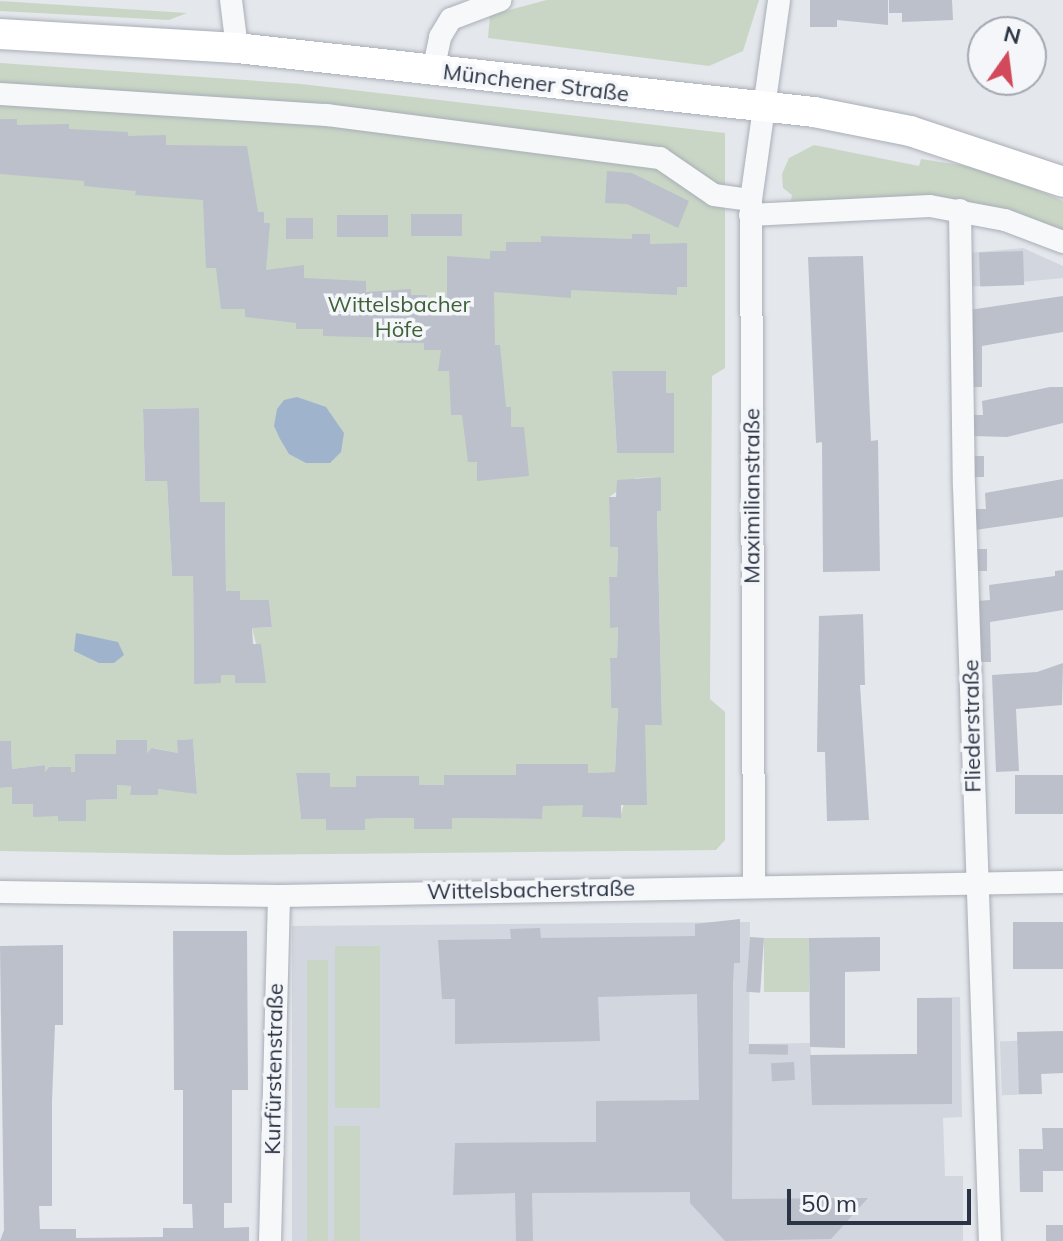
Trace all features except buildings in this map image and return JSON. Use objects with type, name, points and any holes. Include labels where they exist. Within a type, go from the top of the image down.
[{"type":"street","points":[[231,0],[237,48]]},
{"type":"street","points":[[433,71],[440,37],[451,19],[501,0]]},
{"type":"street","name":"Maximilianstraße","points":[[754,887],[751,207],[761,106],[779,0]]},
{"type":"street","name":"Münchener Straße","points":[[0,34],[237,48],[761,106],[910,131],[1063,182]]},
{"type":"street","points":[[0,94],[314,114],[644,155],[660,158],[714,195],[751,207],[895,205],[960,210],[1063,242]]},
{"type":"street","name":"Fliederstraße","points":[[960,210],[977,885],[990,1241]]},
{"type":"street","name":"Wittelsbacherstraße","points":[[0,892],[279,896],[1063,882]]},
{"type":"street","name":"Kurfürstenstraße","points":[[270,1241],[279,896]]},
{"type":"shaded area","points":[[1023,248],[1063,266],[1063,278],[969,287],[968,253]]},
{"type":"shaded area","points":[[750,922],[749,1044],[810,1043],[811,1055],[917,1054],[917,998],[960,997],[962,1117],[943,1118],[945,1176],[963,1176],[963,1241],[292,1241],[292,926]]},
{"type":"shaded area","points":[[1040,1040],[1042,1094],[1002,1095],[1000,1041]]},
{"type":"green space","points":[[547,0],[759,0],[743,51],[709,66],[488,38],[490,15]]},
{"type":"green space","points":[[0,1],[187,13],[169,20],[0,11]]},
{"type":"green space","name":"Wittelsbacher Höfe","points":[[0,63],[301,84],[725,133],[725,368],[712,376],[710,699],[725,712],[725,840],[716,850],[232,855],[0,851],[0,788],[12,787],[12,804],[33,804],[34,816],[58,816],[59,821],[86,821],[86,800],[117,799],[117,785],[131,786],[130,795],[158,795],[158,789],[197,793],[193,739],[178,740],[178,753],[153,748],[147,753],[147,740],[116,754],[75,754],[75,772],[71,772],[70,767],[50,767],[45,772],[45,765],[12,769],[11,742],[0,741]],"holes":[[[612,371],[666,371],[666,393],[673,393],[673,453],[617,453]],[[198,408],[200,502],[225,502],[226,591],[240,591],[240,600],[269,600],[272,627],[252,628],[266,683],[235,675],[221,675],[221,683],[194,683],[193,576],[172,576],[167,481],[145,481],[143,409]],[[661,477],[661,510],[657,511],[662,724],[645,725],[620,818],[583,817],[583,805],[556,805],[543,806],[542,819],[452,818],[452,828],[414,829],[414,818],[388,818],[365,819],[365,830],[327,830],[326,819],[301,819],[296,773],[329,773],[330,787],[356,787],[357,776],[418,776],[419,785],[444,785],[444,775],[516,775],[516,764],[588,765],[588,773],[615,772],[618,708],[611,708],[610,658],[617,658],[618,627],[610,627],[609,578],[617,577],[618,547],[610,547],[609,497],[636,478]]]},
{"type":"green space","points":[[814,145],[919,166],[921,159],[992,170],[1063,201],[1063,230],[933,198],[790,206],[792,195],[783,188],[782,174],[789,158]]},
{"type":"green space","points":[[764,938],[809,938],[809,992],[764,992]]},
{"type":"green space","points":[[335,946],[380,946],[380,1108],[335,1108]]},
{"type":"green space","points":[[307,960],[328,960],[328,1241],[307,1241]]},
{"type":"green space","points":[[334,1126],[360,1126],[360,1241],[334,1241]]},
{"type":"water","points":[[297,397],[326,407],[344,433],[341,452],[330,463],[306,463],[289,454],[280,439],[274,426],[277,409],[284,400]]},
{"type":"water","points":[[76,633],[118,642],[124,655],[114,663],[99,663],[74,651]]}]
